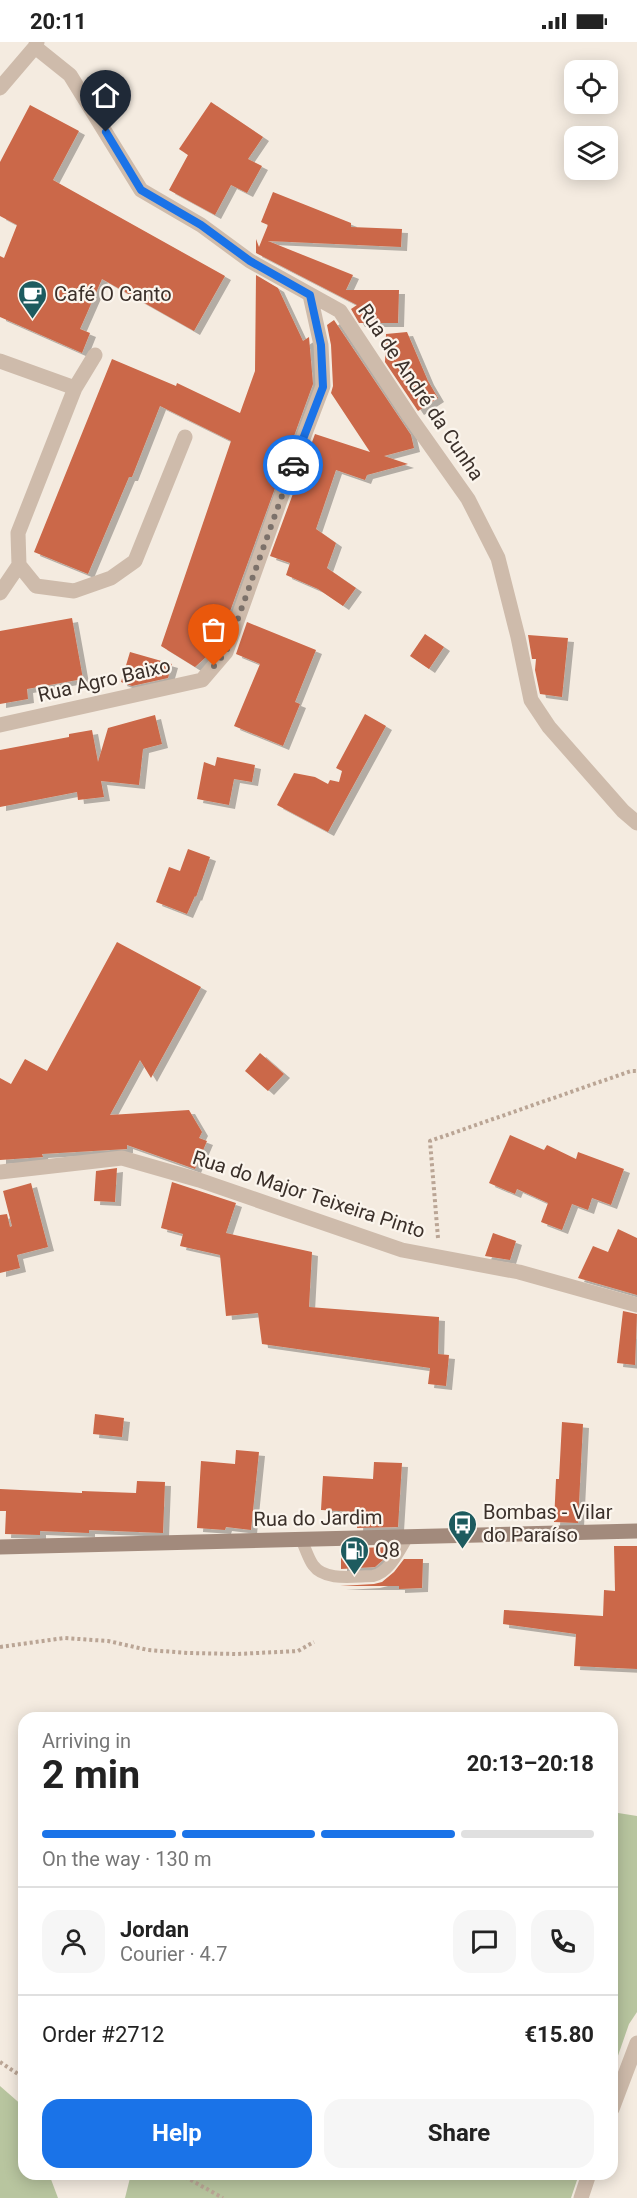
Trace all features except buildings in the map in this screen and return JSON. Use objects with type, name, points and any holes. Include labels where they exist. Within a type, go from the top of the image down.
[{"type":"main road","name":"Rua do Jardim","points":[[0,1547],[637,1531]]},
{"type":"street","points":[[0,87],[36,45]]},
{"type":"street","name":"Rua de André da Cunha","points":[[36,45],[70,75],[141,190],[201,225],[250,261],[340,311],[468,499],[498,558],[531,700],[549,727],[623,811],[637,823]]},
{"type":"street","name":"Rua Agro Baixo","points":[[0,725],[202,680],[226,652],[323,387],[321,345],[310,295]]},
{"type":"street","points":[[0,593],[19,565],[18,533],[75,388],[95,355]]},
{"type":"street","points":[[0,361],[75,388]]},
{"type":"street","points":[[19,565],[36,586],[74,591],[111,578],[135,561],[185,437]]},
{"type":"street","name":"Rua do Major Teixeira Pinto","points":[[0,1172],[122,1158],[199,1180],[402,1250],[519,1272],[637,1305]]},
{"type":"street","points":[[618,2093],[637,2043]]},
{"type":"street","points":[[581,2198],[587,2180]]},
{"type":"lane","points":[[301,1539],[313,1565],[320,1572],[329,1576],[373,1576],[385,1571],[407,1538]]},
{"type":"path","points":[[439,1257],[430,1141],[631,1071],[637,1071]]},
{"type":"path","points":[[0,1647],[64,1638],[108,1641],[148,1650],[237,1654],[298,1651],[314,1642]]},
{"type":"path","points":[[0,2062],[18,2074]]},
{"type":"path","points":[[191,2180],[224,2198]]},
{"type":"green space","points":[[618,1813],[637,1816],[637,2012],[629,2024],[618,2056]]},
{"type":"green space","points":[[0,2086],[18,2102],[18,2180],[51,2180],[58,2198],[0,2198]]},
{"type":"green space","points":[[130,2180],[577,2180],[571,2198],[125,2198]]},
{"type":"way so far","points":[[214,666],[226,652],[293,465]]},
{"type":"place","name":"Café O Canto","points":[[33,320]]},
{"type":"place","name":"Bombas - Vilar do Paraíso","points":[[462,1550]]},
{"type":"place","name":"Q8","points":[[354,1576]]},
{"type":"route","points":[[106,132],[141,190],[201,225],[250,261],[310,295],[321,345],[323,387],[293,465]]}]
